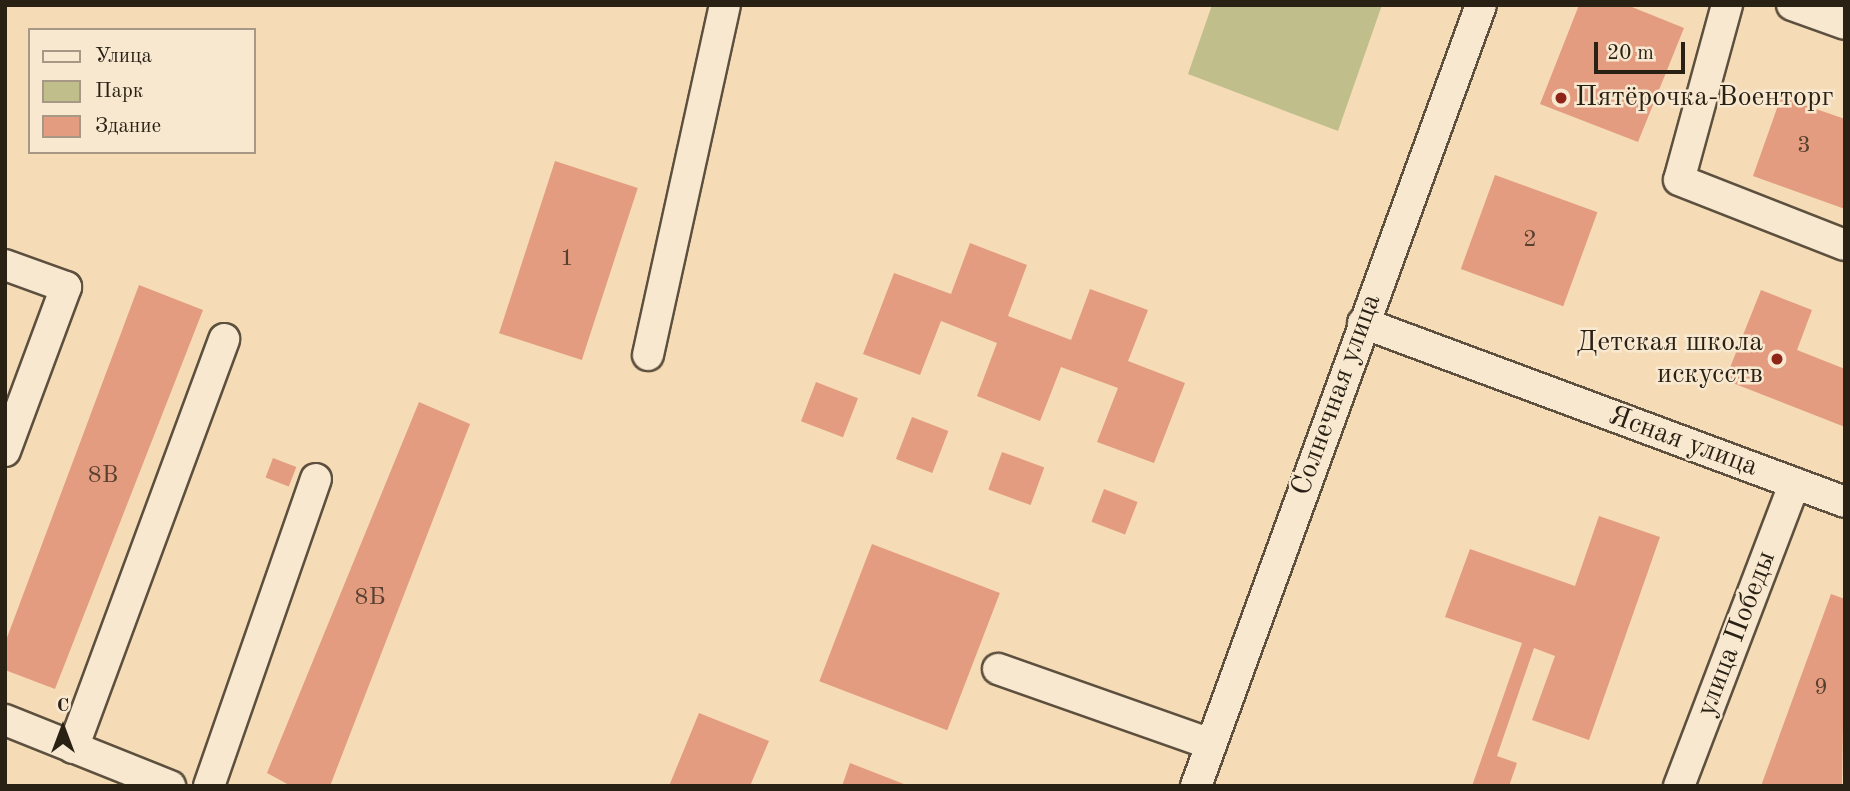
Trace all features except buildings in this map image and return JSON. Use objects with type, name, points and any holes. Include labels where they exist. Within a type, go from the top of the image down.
[{"type":"street","points":[[648,355],[725,5]]},
{"type":"street","name":"Солнечная улица","points":[[1196,786],[1481,5]]},
{"type":"street","points":[[1727,5],[1679,180],[1845,245]]},
{"type":"street","points":[[1792,5],[1845,24]]},
{"type":"street","points":[[5,265],[66,287],[5,451]]},
{"type":"street","name":"Ясная улица","points":[[1363,323],[1845,502]]},
{"type":"street","points":[[74,748],[224,339]]},
{"type":"street","points":[[209,786],[316,480]]},
{"type":"street","name":"улица Победы","points":[[1679,786],[1795,483]]},
{"type":"street","points":[[998,669],[1211,744]]},
{"type":"street","points":[[5,720],[170,786]]},
{"type":"green space","points":[[1212,5],[1382,5],[1338,131],[1188,74]]},
{"type":"place","name":"Пятёрочка-Военторг","points":[[1561,98]]},
{"type":"place","name":"Детская школа искусств","points":[[1777,359]]}]
